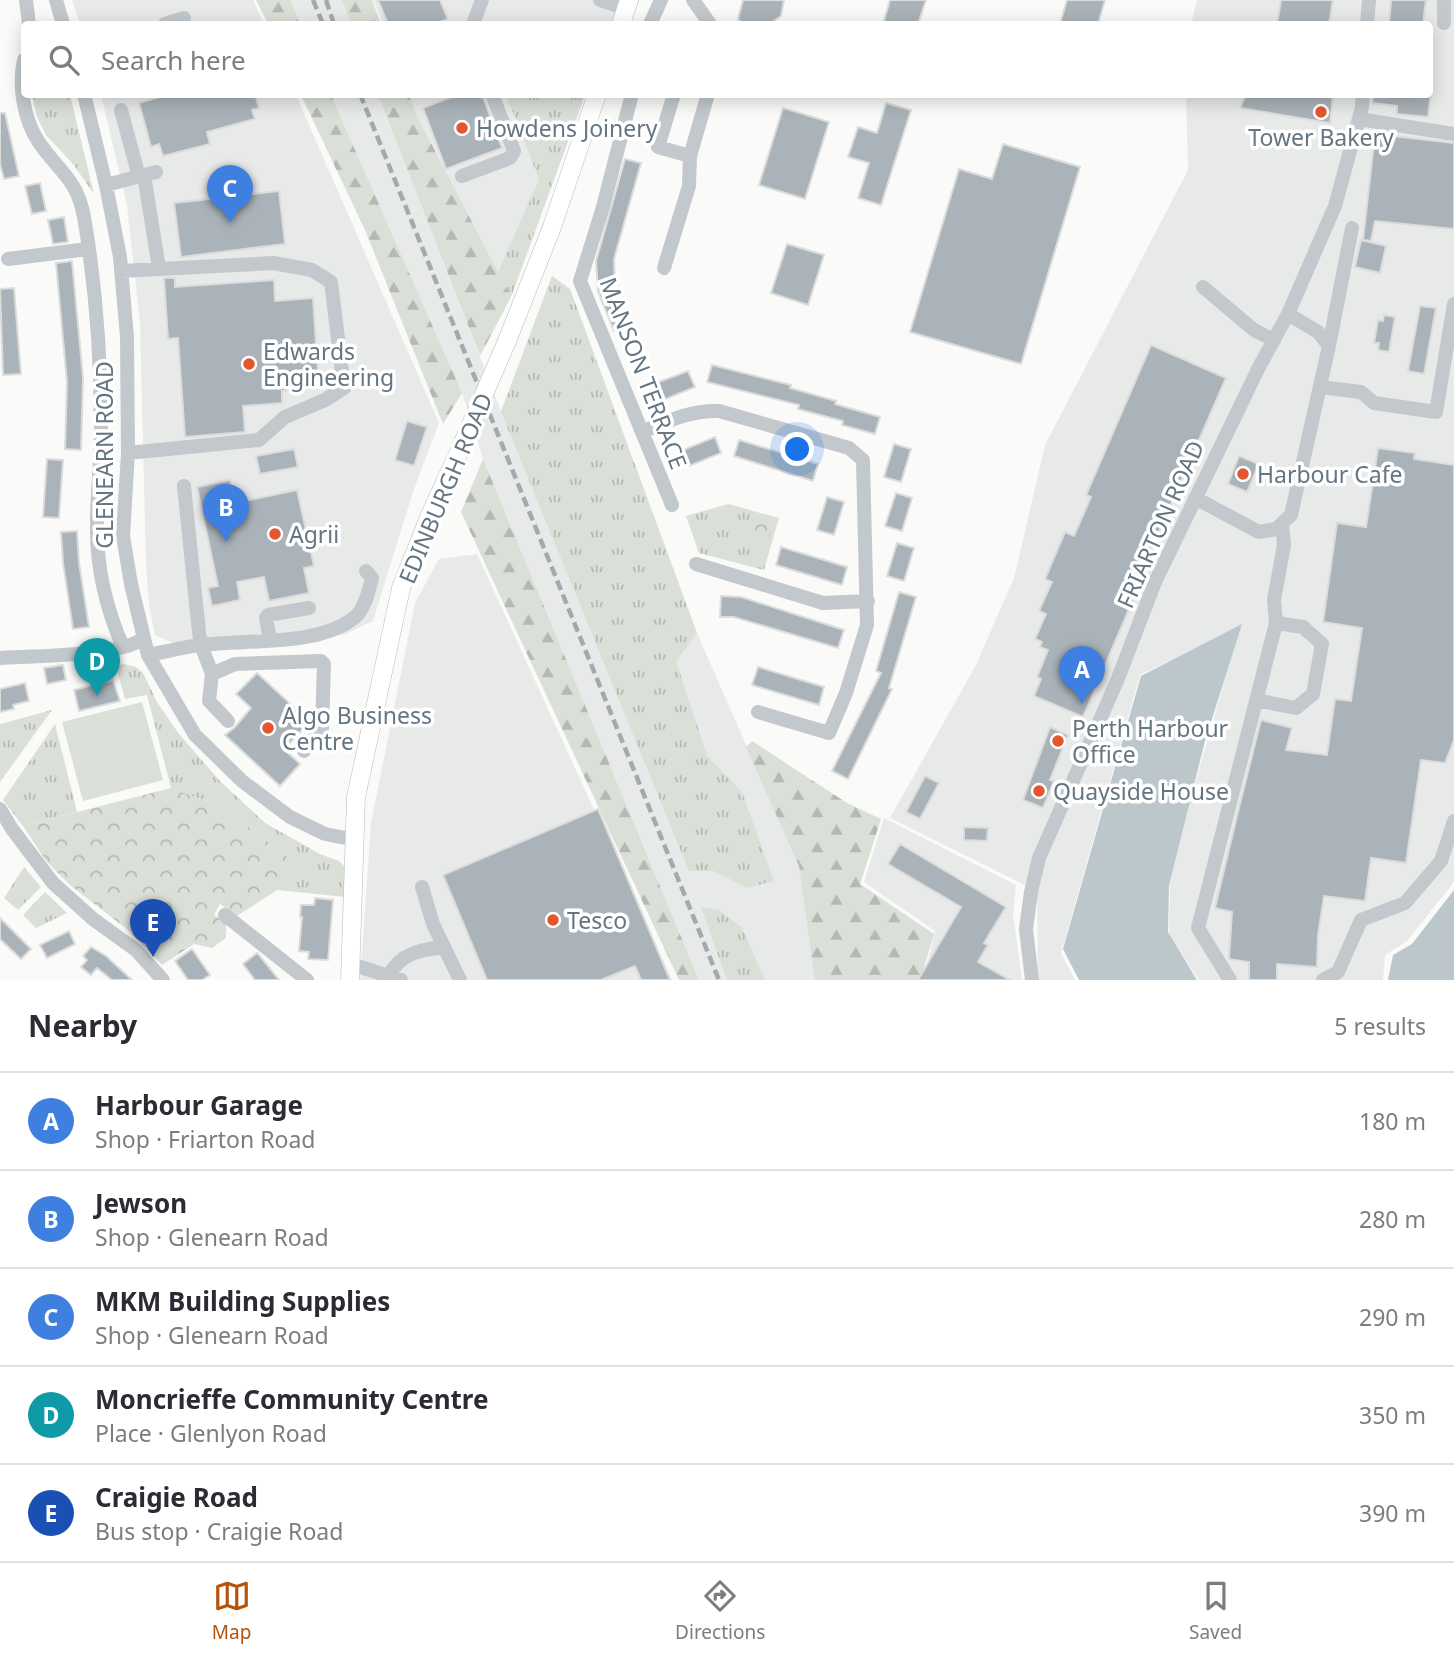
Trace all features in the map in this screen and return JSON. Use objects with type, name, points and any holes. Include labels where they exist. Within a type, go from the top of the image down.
[{"type":"main road","name":"EDINBURGH ROAD","points":[[351,972],[356,797],[401,588],[430,515],[507,341],[552,227],[596,98]]},
{"type":"street","points":[[26,0],[29,21]]},
{"type":"street","points":[[55,0],[62,21]]},
{"type":"street","points":[[474,21],[482,0]]},
{"type":"street","points":[[600,0],[625,11]]},
{"type":"street","points":[[651,21],[661,0]]},
{"type":"street","points":[[1367,21],[1369,0]]},
{"type":"street","points":[[1444,0],[1444,23]]},
{"type":"street","points":[[174,21],[184,18]]},
{"type":"street","name":"GLENEARN ROAD","points":[[24,98],[28,122],[39,142],[77,189],[84,216],[93,277],[101,372],[101,438],[96,526],[103,589],[123,647]]},
{"type":"street","name":"GLENEARN ROAD","points":[[85,98],[106,185],[121,271],[127,337],[128,453],[123,536],[142,639],[148,655],[195,735],[242,781],[290,817],[324,834],[356,840]]},
{"type":"street","points":[[462,176],[510,158],[514,151],[494,98]]},
{"type":"street","name":"MANSON TERRACE","points":[[631,98],[603,207],[580,281],[672,505]]},
{"type":"street","points":[[673,98],[658,147],[690,156]]},
{"type":"street","points":[[664,268],[689,186],[690,156],[707,98]]},
{"type":"street","name":"FRIARTON ROAD","points":[[1032,980],[1026,929],[1039,858],[1117,681],[1155,582],[1289,314],[1335,206],[1362,98]]},
{"type":"street","points":[[121,110],[146,175],[159,268]]},
{"type":"street","points":[[1359,119],[1454,134]]},
{"type":"street","points":[[106,185],[146,175]]},
{"type":"street","points":[[1195,498],[1259,532],[1276,528],[1291,515],[1352,228]]},
{"type":"street","points":[[8,259],[88,249]]},
{"type":"street","points":[[121,271],[273,263],[312,270],[331,282],[344,388],[325,400],[285,417],[259,440],[128,453]]},
{"type":"street","points":[[1203,287],[1254,330],[1274,340]]},
{"type":"street","points":[[1320,387],[1361,392],[1374,403],[1436,412],[1454,304]]},
{"type":"street","points":[[1289,314],[1318,332],[1329,346]]},
{"type":"street","points":[[642,432],[682,415],[704,410],[719,411],[849,448],[863,460],[867,625],[846,693],[829,733],[758,712]]},
{"type":"street","points":[[184,486],[201,645],[212,674],[209,701],[228,721]]},
{"type":"street","points":[[1230,980],[1198,928],[1276,623],[1274,600],[1284,545],[1282,523]]},
{"type":"street","points":[[696,564],[823,603],[868,601]]},
{"type":"street","points":[[148,655],[201,645],[312,635],[337,628],[357,616],[372,578],[366,571]]},
{"type":"street","points":[[270,640],[266,618],[268,615],[309,608]]},
{"type":"street","points":[[1256,700],[1296,708],[1313,694],[1322,644],[1303,627],[1276,623]]},
{"type":"street","points":[[0,659],[103,651],[137,643],[142,639]]},
{"type":"street","points":[[212,674],[235,664],[321,661],[324,664],[322,728],[304,751]]},
{"type":"street","points":[[0,809],[53,883],[93,919],[136,950],[163,980]]},
{"type":"street","points":[[1323,980],[1338,972],[1361,920],[1405,904],[1441,861],[1454,821]]},
{"type":"street","points":[[422,887],[443,947],[460,980]]},
{"type":"street","points":[[225,915],[307,980]]},
{"type":"street","points":[[351,972],[395,977],[396,963],[404,957],[420,950],[443,947]]},
{"type":"shaded area","points":[[72,0],[253,0],[263,21],[79,21]]},
{"type":"shaded area","points":[[290,0],[342,0],[350,21],[300,21]]},
{"type":"shaded area","points":[[373,0],[620,0],[612,21],[382,21]]},
{"type":"shaded area","points":[[1197,0],[1454,0],[1454,882],[1407,941],[1385,955],[1383,980],[1199,980],[1169,935],[1170,883],[1235,643],[1224,635],[1140,675],[1061,953],[1075,980],[1038,980],[1037,891],[890,818],[975,667],[1014,578],[1045,445],[1188,170],[1186,98],[1433,98],[1433,21],[1192,21]]},
{"type":"shaded area","points":[[102,98],[297,98],[439,423],[413,492],[373,621],[344,635],[175,644],[155,635],[149,605],[146,565],[140,322],[127,205]]},
{"type":"shaded area","points":[[332,98],[379,98],[501,411],[552,276],[570,289],[697,633],[799,866],[833,980],[699,980],[483,459],[462,393]]},
{"type":"shaded area","points":[[410,98],[584,98],[511,297]]},
{"type":"shaded area","points":[[477,554],[672,980],[360,980],[371,823],[415,603],[439,559]]},
{"type":"shaded area","points":[[1242,624],[1205,741],[1169,886],[1168,932],[1197,980],[1079,980],[1063,949],[1141,676]]},
{"type":"shaded area","points":[[884,818],[1016,885],[1013,915],[1022,980],[924,980],[935,931],[864,882]]},
{"type":"shaded area","points":[[1454,890],[1454,980],[1388,980],[1393,955],[1412,944]]},
{"type":"green space","points":[[256,0],[290,0],[300,21],[266,21]]},
{"type":"green space","points":[[342,0],[372,0],[380,21],[350,21]]},
{"type":"green space","points":[[33,98],[71,98],[94,194],[73,164],[46,135],[37,117]]},
{"type":"green space","points":[[302,98],[332,98],[462,393],[443,424],[365,230]]},
{"type":"green space","points":[[379,98],[410,98],[511,297],[480,356]]},
{"type":"green space","points":[[507,98],[584,98],[511,297],[498,273],[539,179]]},
{"type":"green space","points":[[552,276],[570,289],[697,633],[676,661],[707,756],[742,792],[774,881],[747,888],[714,871],[689,871],[501,412]]},
{"type":"green space","points":[[483,459],[699,980],[679,980],[461,512]]},
{"type":"green space","points":[[728,504],[779,518],[764,570],[699,553],[686,516]]},
{"type":"green space","points":[[757,518],[771,520],[773,524],[766,545],[754,541],[751,530]]},
{"type":"green space","points":[[123,664],[136,667],[143,673],[157,702],[179,734],[220,781],[265,823],[344,866],[346,897],[277,890],[295,864],[224,808],[171,788],[147,695],[125,699],[116,666]]},
{"type":"green space","points":[[142,702],[163,780],[83,801],[62,722]]},
{"type":"green space","points":[[52,710],[0,782],[0,724]]},
{"type":"green space","points":[[55,724],[77,812],[23,826],[3,800]]},
{"type":"green space","points":[[752,741],[847,803],[881,819],[860,884],[934,934],[920,980],[815,980],[799,866],[746,747]]},
{"type":"green space","points":[[171,788],[224,808],[296,864],[277,890],[237,916],[220,904],[214,915],[226,923],[226,938],[212,948],[194,944],[162,965],[128,930],[70,885],[46,861],[23,826]]},
{"type":"green space","points":[[24,867],[41,887],[18,910],[4,898]]},
{"type":"green space","points":[[45,892],[67,913],[36,928],[23,915]]},
{"type":"green space","points":[[701,907],[719,910],[742,928],[765,980],[727,980]]},
{"type":"building","points":[[378,0],[440,0],[448,19],[442,21],[387,21]]},
{"type":"building","points":[[743,0],[784,0],[781,16],[774,21],[738,19]]},
{"type":"building","points":[[890,0],[926,0],[919,21],[884,21]]},
{"type":"building","points":[[1067,0],[1105,0],[1099,21],[1061,21]]},
{"type":"building","points":[[1281,0],[1333,0],[1330,21],[1278,21]]},
{"type":"building","points":[[1391,0],[1426,0],[1423,21],[1389,21]]},
{"type":"building","points":[[156,98],[256,98],[259,108],[252,110],[255,119],[207,132],[210,144],[163,156],[159,144],[151,147],[139,103]]},
{"type":"building","name":"Howdens Joinery","points":[[449,98],[483,98],[502,148],[446,169],[423,108]]},
{"type":"building","points":[[1244,98],[1333,98],[1330,123],[1240,108]]},
{"type":"building","points":[[1373,98],[1430,98],[1428,117],[1397,114],[1397,106],[1372,103]]},
{"type":"building","points":[[886,103],[911,110],[881,205],[858,198],[869,163],[848,157],[858,127],[877,133]]},
{"type":"building","points":[[783,108],[829,122],[805,199],[759,185]]},
{"type":"building","points":[[0,113],[5,113],[19,176],[4,179],[0,164]]},
{"type":"building","points":[[1375,134],[1454,143],[1454,229],[1375,221],[1371,241],[1363,240]]},
{"type":"building","points":[[1003,144],[1080,167],[1021,364],[910,332],[959,169],[992,179]]},
{"type":"building","points":[[625,159],[641,163],[614,259],[615,287],[630,325],[614,331],[598,291],[596,261]]},
{"type":"building","points":[[40,183],[46,211],[32,214],[25,186]]},
{"type":"building","points":[[279,191],[285,244],[181,257],[174,203]]},
{"type":"building","points":[[64,217],[68,242],[53,244],[48,220]]},
{"type":"building","points":[[1361,240],[1386,246],[1380,273],[1355,267]]},
{"type":"building","points":[[787,244],[824,255],[808,305],[771,293]]},
{"type":"building","points":[[72,261],[83,378],[81,450],[65,449],[67,382],[56,263]]},
{"type":"building","name":"Edwards Engineering","points":[[164,278],[175,278],[175,287],[274,280],[275,301],[313,298],[319,388],[282,391],[282,403],[243,406],[245,432],[185,437],[178,338],[168,339]]},
{"type":"building","points":[[14,288],[21,374],[3,375],[0,289]]},
{"type":"building","points":[[1420,306],[1436,308],[1424,374],[1408,371]]},
{"type":"building","points":[[1384,315],[1395,317],[1389,352],[1378,350],[1379,343],[1374,343],[1378,320],[1383,321]]},
{"type":"building","points":[[1151,345],[1226,378],[1144,566],[1147,567],[1083,717],[1034,696],[1041,679],[1037,677],[1048,650],[1040,647],[1042,642],[1035,639],[1046,614],[1039,611],[1052,582],[1045,579],[1065,532],[1074,536],[1091,497],[1086,495]]},
{"type":"building","points":[[712,365],[791,385],[790,388],[880,417],[875,434],[842,425],[843,421],[798,409],[799,405],[707,382]]},
{"type":"building","points":[[688,371],[695,387],[663,400],[656,383]]},
{"type":"building","points":[[407,421],[427,427],[414,466],[395,460]]},
{"type":"building","points":[[715,437],[721,453],[689,466],[683,450]]},
{"type":"building","points":[[739,440],[818,464],[813,481],[734,456]]},
{"type":"building","points":[[894,444],[911,449],[901,482],[884,477]]},
{"type":"building","points":[[1378,448],[1415,453],[1414,459],[1454,465],[1454,740],[1445,763],[1421,760],[1406,863],[1371,858],[1365,901],[1324,896],[1318,935],[1317,967],[1277,964],[1277,980],[1249,980],[1249,962],[1229,959],[1232,912],[1215,908],[1238,812],[1261,720],[1292,728],[1286,750],[1327,755],[1335,699],[1351,701],[1362,628],[1323,622],[1337,523],[1366,527]]},
{"type":"building","points":[[294,449],[298,467],[260,474],[256,456]]},
{"type":"building","name":"Harbour Cafe","points":[[1239,456],[1259,464],[1247,492],[1228,484]]},
{"type":"building","points":[[47,459],[63,460],[59,518],[43,517]]},
{"type":"building","points":[[230,480],[235,503],[297,490],[314,566],[304,568],[309,593],[269,601],[264,577],[237,582],[240,600],[212,606],[208,588],[218,586],[197,487]]},
{"type":"building","points":[[896,493],[912,498],[902,531],[885,526]]},
{"type":"building","points":[[827,497],[844,502],[834,535],[817,530]]},
{"type":"building","points":[[77,531],[89,627],[73,629],[61,532]]},
{"type":"building","points":[[897,543],[914,548],[904,581],[887,576]]},
{"type":"building","points":[[781,547],[847,567],[842,585],[776,565]]},
{"type":"building","points":[[899,592],[916,597],[889,688],[892,689],[848,779],[832,771],[881,673],[876,671]]},
{"type":"building","points":[[721,596],[741,597],[844,630],[838,648],[734,617],[720,617]]},
{"type":"building","points":[[63,665],[66,680],[47,684],[44,668]]},
{"type":"building","points":[[758,667],[824,687],[819,705],[752,685]]},
{"type":"building","name":"Algo Business Centre","points":[[257,673],[310,722],[284,749],[300,764],[280,786],[225,735],[251,708],[236,694]]},
{"type":"building","points":[[113,680],[120,701],[79,711],[74,690]]},
{"type":"building","points":[[25,683],[29,701],[13,705],[14,709],[0,712],[0,689]]},
{"type":"building","points":[[1050,727],[1068,735],[1050,780],[1054,781],[1043,808],[1023,800]]},
{"type":"building","points":[[925,776],[939,783],[920,819],[906,812]]},
{"type":"building","name":"Tesco","points":[[598,809],[670,980],[641,980],[635,966],[601,980],[487,980],[443,875]]},
{"type":"building","points":[[964,827],[988,828],[987,841],[964,840]]},
{"type":"building","points":[[900,844],[1006,907],[984,943],[988,945],[978,962],[1010,980],[918,980],[961,907],[888,864]]},
{"type":"building","points":[[315,898],[333,900],[328,960],[308,959],[309,952],[299,951],[301,905],[314,905]]},
{"type":"building","points":[[0,918],[31,949],[21,959],[0,939]]},
{"type":"building","points":[[69,931],[75,944],[47,958],[40,945]]},
{"type":"building","points":[[91,947],[106,956],[132,980],[112,980],[97,968],[91,975],[81,967],[87,960],[83,956]]},
{"type":"building","points":[[192,949],[210,975],[202,980],[188,980],[175,961]]},
{"type":"building","points":[[257,953],[279,980],[255,980],[243,964]]},
{"type":"railway","points":[[313,0],[322,21]]},
{"type":"railway","points":[[326,0],[333,21]]},
{"type":"railway","points":[[362,98],[719,980]]},
{"type":"place","name":"Tower Bakery","points":[[1321,112]]},
{"type":"place","name":"Howdens Joinery","points":[[462,128]]},
{"type":"place","name":"MKM Building Supplies","points":[[230,223]]},
{"type":"place","name":"Edwards Engineering","points":[[249,364]]},
{"type":"place","name":"Harbour Cafe","points":[[1243,474]]},
{"type":"place","name":"Agrii","points":[[275,534]]},
{"type":"place","name":"Jewson","points":[[226,542]]},
{"type":"place","name":"Moncrieffe Community Centre","points":[[97,696]]},
{"type":"place","name":"Harbour Garage","points":[[1082,704]]},
{"type":"place","name":"Algo Business Centre","points":[[268,728]]},
{"type":"place","name":"Perth Harbour Office","points":[[1058,741]]},
{"type":"place","name":"Quayside House","points":[[1039,791]]},
{"type":"place","name":"Tesco","points":[[553,920]]},
{"type":"place","name":"Craigie Road","points":[[153,957]]}]
